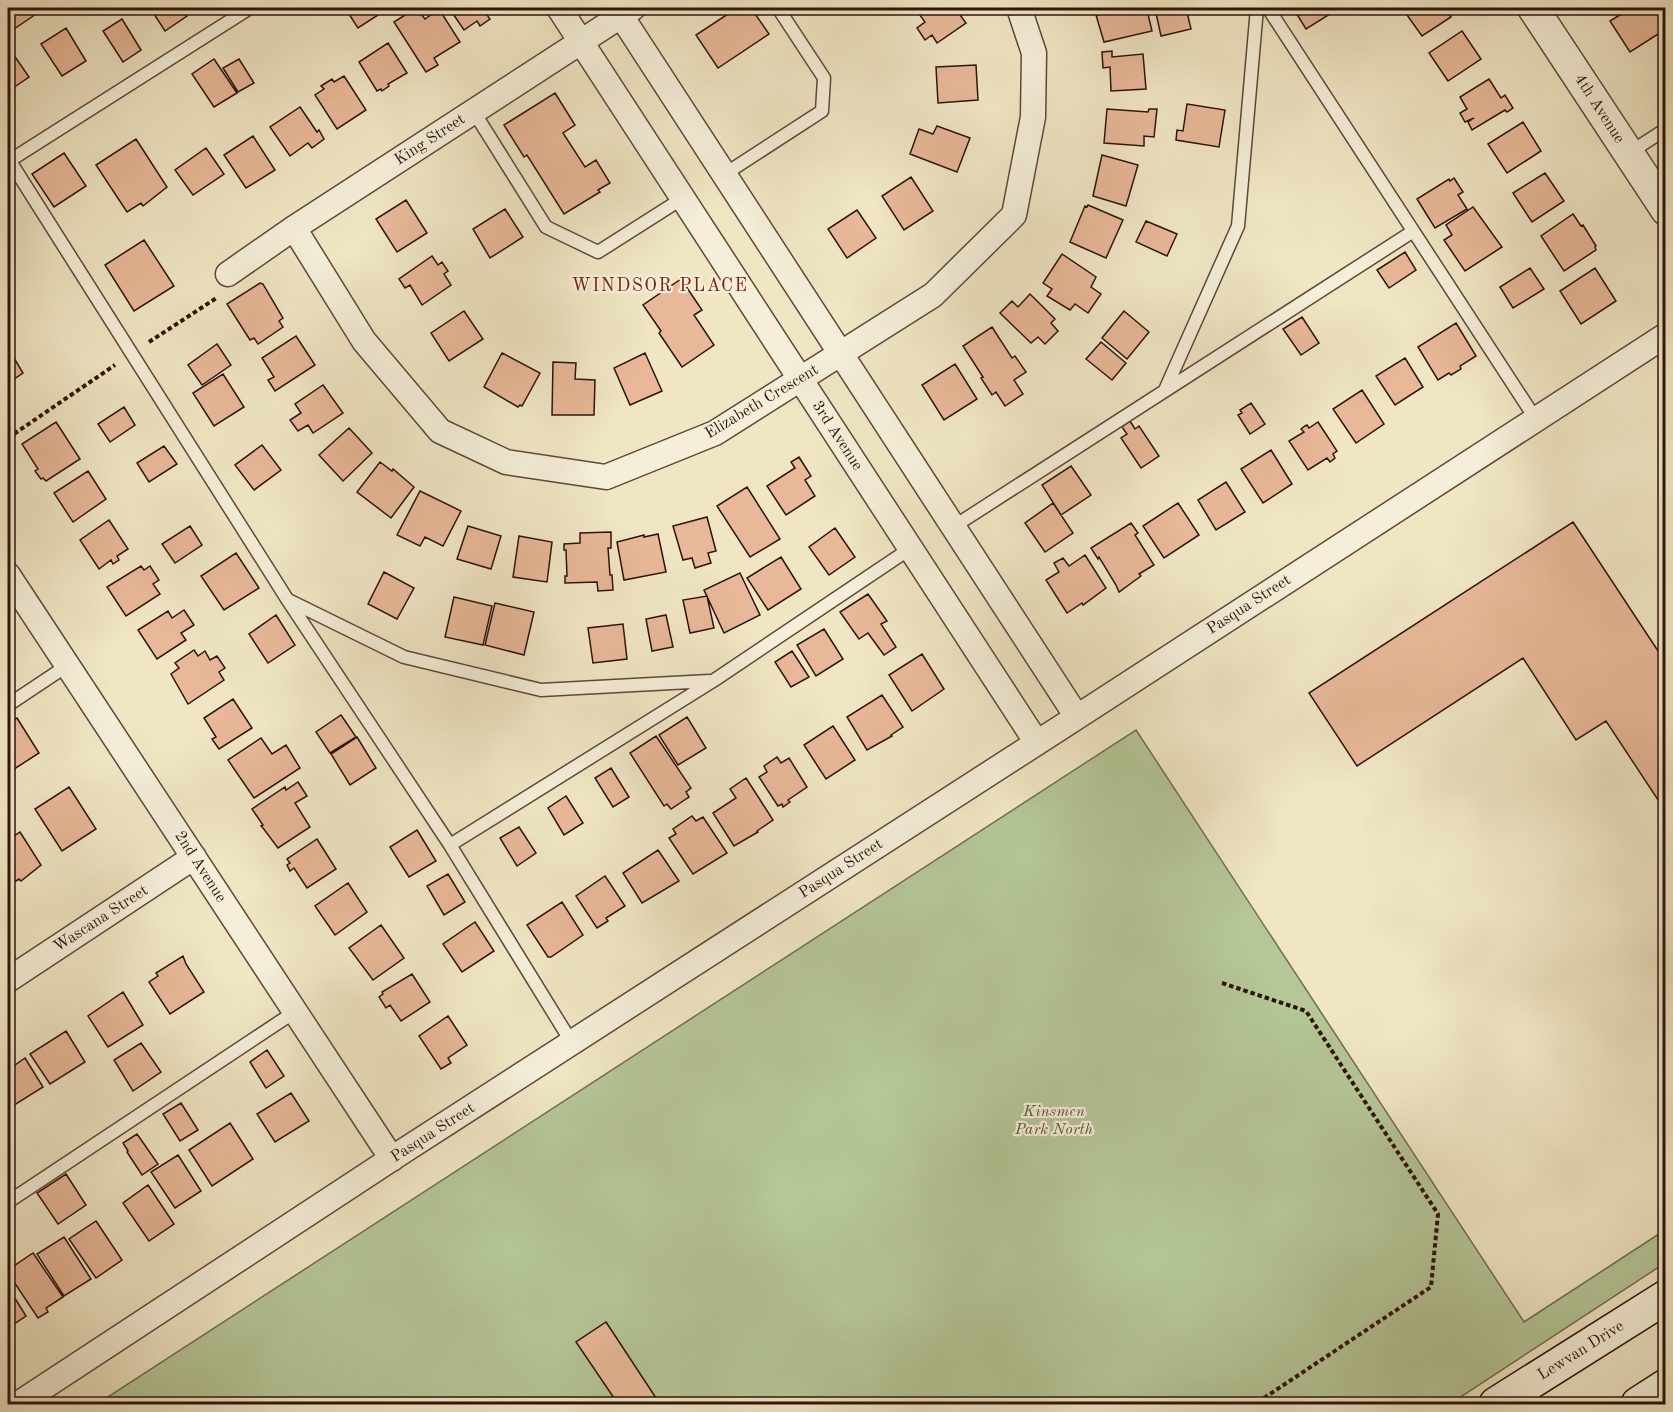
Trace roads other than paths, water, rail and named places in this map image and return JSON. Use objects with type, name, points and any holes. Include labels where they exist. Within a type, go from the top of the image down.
[{"type":"main road","name":"Lewvan Drive","points":[[1496,1404],[1665,1297]]},
{"type":"main road","points":[[1638,1404],[1665,1386]]},
{"type":"street","name":"3rd Avenue","points":[[559,8],[1037,743]]},
{"type":"street","name":"Elizabeth Crescent","points":[[294,228],[364,341],[440,431],[506,462],[606,477],[715,434],[933,295],[1014,214],[1033,117],[1034,53],[1019,8]]},
{"type":"street","name":"4th Avenue","points":[[1533,8],[1628,154],[1662,196]]},
{"type":"street","name":"King Street","points":[[228,274],[294,228],[582,42],[624,10]]},
{"type":"street","points":[[624,10],[724,174],[1077,717]]},
{"type":"street","name":"Pasqua Street","points":[[18,1404],[392,1159],[1665,335]]},
{"type":"street","name":"2nd Avenue","points":[[8,575],[392,1159]]},
{"type":"street","name":"Wascana Street","points":[[8,980],[194,857]]},
{"type":"lane","points":[[250,8],[8,160],[287,599],[450,845],[572,1043]]},
{"type":"lane","points":[[724,174],[822,111],[824,78],[778,8]]},
{"type":"lane","points":[[1164,391],[1238,226],[1257,8]]},
{"type":"lane","points":[[1268,8],[1534,418]]},
{"type":"lane","points":[[474,112],[546,227],[598,252],[683,198]]},
{"type":"lane","points":[[1628,154],[1665,129]]},
{"type":"lane","points":[[953,526],[1412,232]]},
{"type":"lane","points":[[450,845],[712,681],[910,548]]},
{"type":"lane","points":[[287,599],[404,657],[541,690],[712,681]]},
{"type":"lane","points":[[8,705],[68,665]]},
{"type":"lane","points":[[8,1202],[296,1011]]},
{"type":"district","name":"WINDSOR PLACE","points":[[660,286]]},
{"type":"park label","name":"Kinsmen Park North","points":[[1054,1121]]}]
